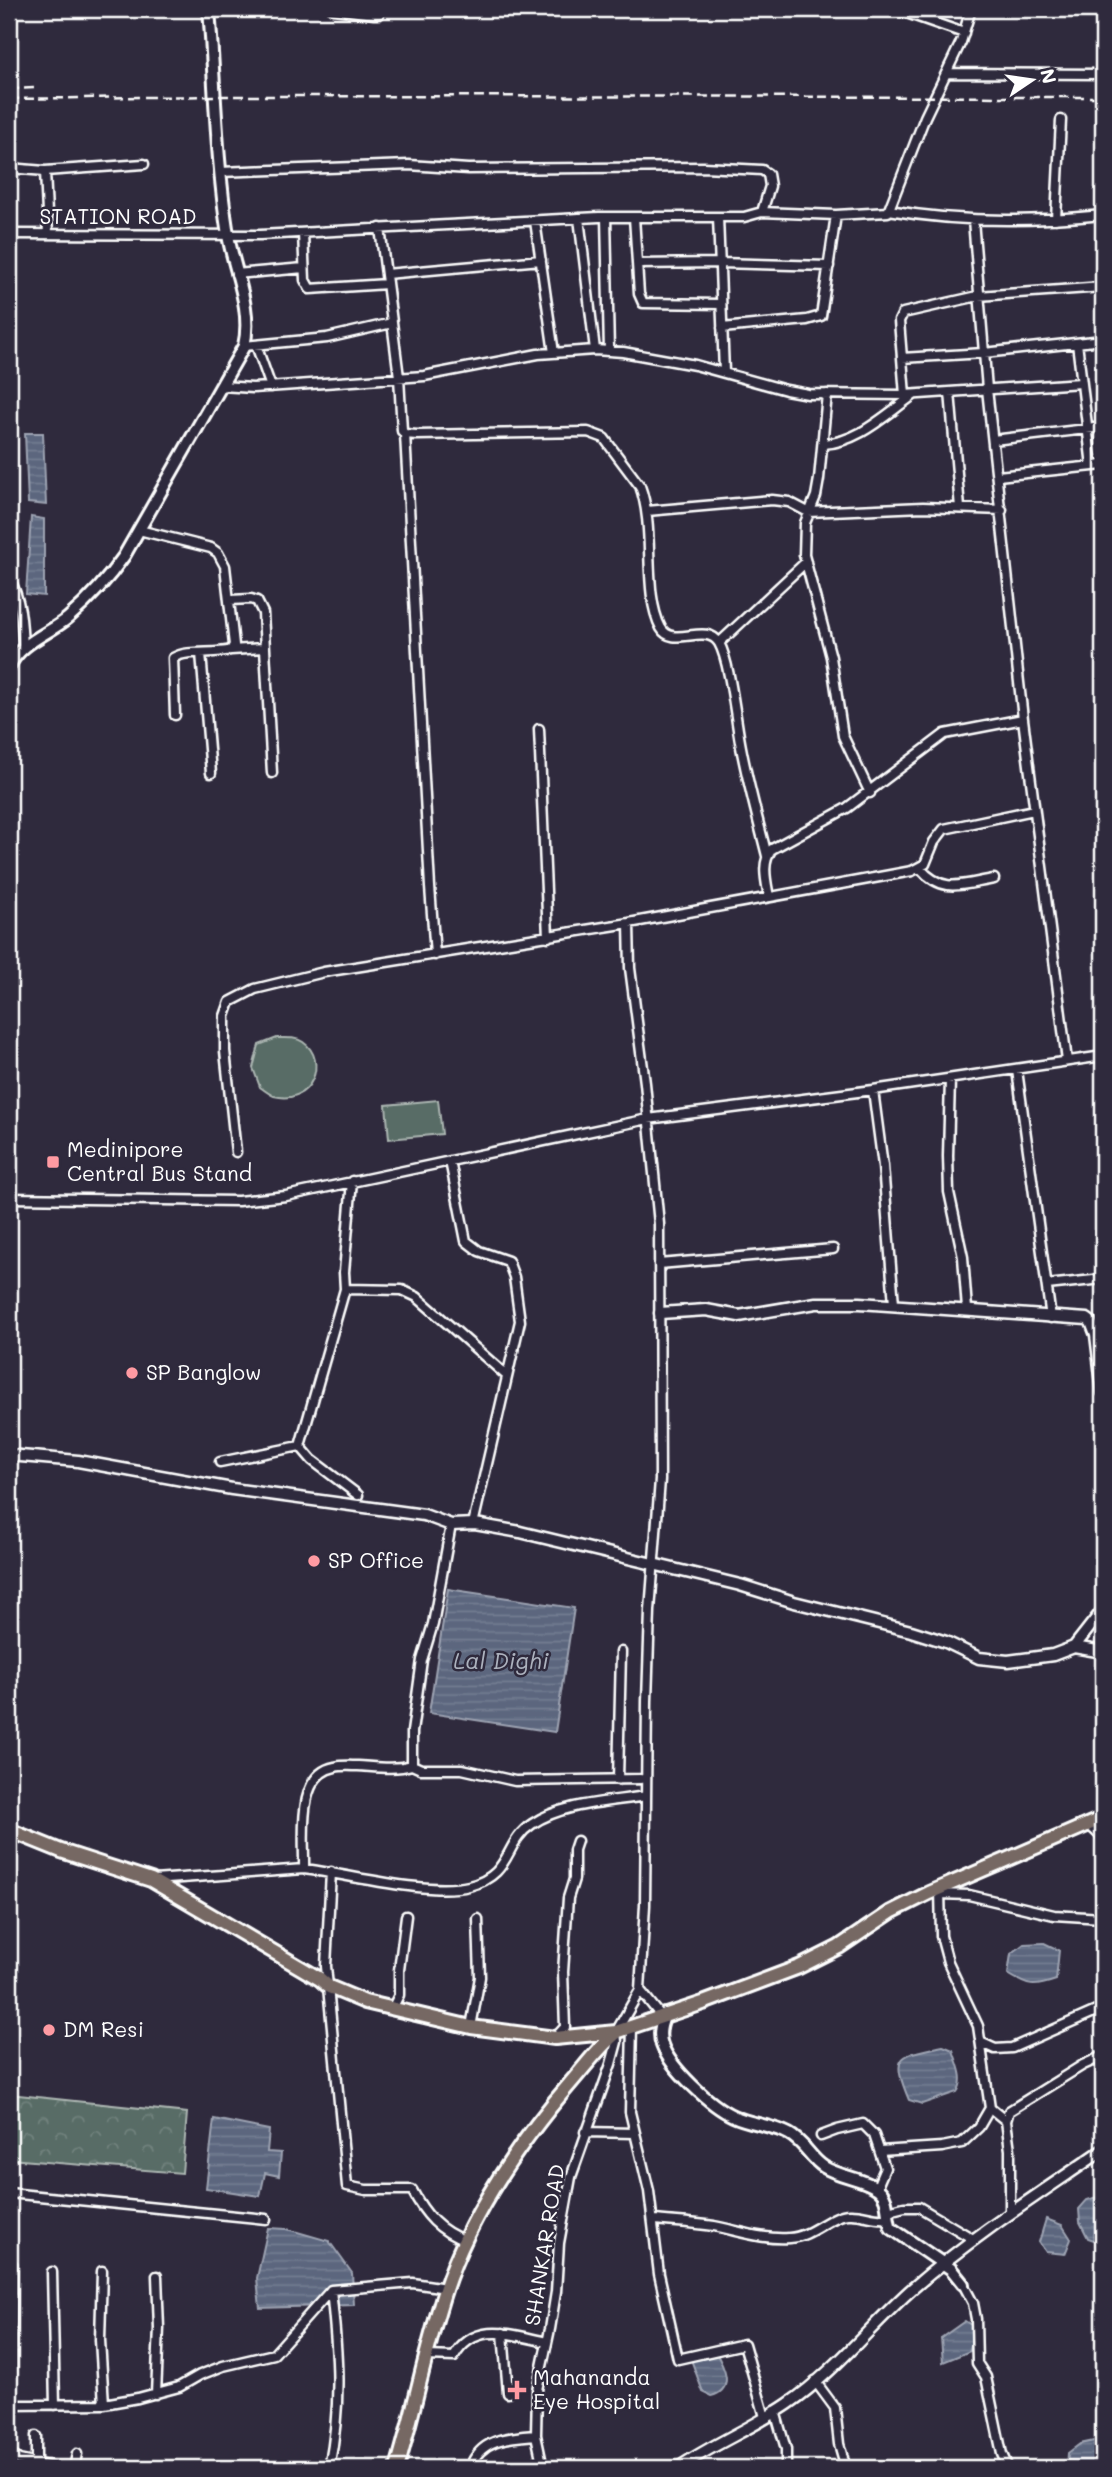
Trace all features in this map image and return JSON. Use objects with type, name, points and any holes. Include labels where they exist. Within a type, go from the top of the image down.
[{"type":"main road","points":[[9,667],[23,648],[65,621],[106,582],[139,530],[221,386],[250,345],[228,234],[220,172],[209,9]]},
{"type":"main road","points":[[9,1830],[61,1851],[151,1880],[237,1929],[329,1987],[365,2001],[471,2028],[555,2038],[616,2032],[799,1967],[839,1947],[891,1912],[1103,1818]]},
{"type":"main road","points":[[663,2015],[660,2034],[662,2046],[684,2077],[715,2106],[734,2117],[788,2133],[802,2143],[823,2166],[879,2190],[887,2203],[891,2228],[951,2269],[963,2284]]},
{"type":"main road","points":[[397,2468],[446,2288],[466,2241],[502,2172],[556,2100],[616,2032]]},
{"type":"street","points":[[333,9],[373,14],[379,14],[381,9]]},
{"type":"street","points":[[895,9],[964,33]]},
{"type":"street","points":[[890,210],[925,117],[964,33],[971,9]]},
{"type":"street","points":[[947,73],[1103,74]]},
{"type":"street","points":[[1056,219],[1061,120]]},
{"type":"street","points":[[9,168],[45,171],[144,164]]},
{"type":"street","points":[[220,172],[409,165],[468,169],[621,166],[750,169],[762,170],[768,174],[769,186],[762,212]]},
{"type":"street","points":[[45,171],[48,234]]},
{"type":"street","name":"STATION ROAD","points":[[9,234],[303,233],[606,217],[744,217],[762,212],[836,215],[886,213],[890,210],[974,220],[1056,219],[1103,215]]},
{"type":"street","points":[[722,328],[807,320],[821,316],[836,215]]},
{"type":"street","points":[[606,217],[609,351]]},
{"type":"street","points":[[634,217],[639,294],[643,303],[721,304]]},
{"type":"street","points":[[718,217],[724,372]]},
{"type":"street","points":[[579,218],[595,350]]},
{"type":"street","points":[[974,220],[987,389],[1023,719],[1068,1061]]},
{"type":"street","points":[[535,221],[554,353]]},
{"type":"street","points":[[380,228],[399,377],[401,425],[405,434],[435,955]]},
{"type":"street","points":[[303,233],[306,285],[310,289],[387,284]]},
{"type":"street","points":[[386,274],[541,260]]},
{"type":"street","points":[[637,264],[720,262],[829,266]]},
{"type":"street","points":[[236,274],[304,268]]},
{"type":"street","points":[[905,395],[900,321],[903,313],[978,296],[1103,287]]},
{"type":"street","points":[[271,387],[250,345],[338,336],[392,323]]},
{"type":"street","points":[[902,358],[984,353],[1103,340]]},
{"type":"street","points":[[1077,343],[1091,466]]},
{"type":"street","points":[[221,386],[271,387],[446,374],[554,353],[595,350],[662,359],[724,372],[786,390],[827,394],[905,395],[1081,383]]},
{"type":"street","points":[[950,392],[960,508]]},
{"type":"street","points":[[827,394],[816,496],[808,512],[804,542],[806,562],[831,657],[843,736],[870,793]]},
{"type":"street","points":[[822,444],[842,442],[856,436],[915,394]]},
{"type":"street","points":[[993,440],[1103,427]]},
{"type":"street","points":[[405,434],[597,434],[610,445],[640,486],[647,511],[652,588],[661,628],[673,637],[707,635],[719,643],[726,663],[746,772],[766,856],[765,873],[769,897]]},
{"type":"street","points":[[998,476],[1103,465]]},
{"type":"street","points":[[647,511],[772,500],[789,502],[808,512],[909,507],[1002,510]]},
{"type":"street","points":[[139,530],[202,545],[218,553],[225,566],[230,600],[235,638],[231,650]]},
{"type":"street","points":[[719,643],[806,562]]},
{"type":"street","points":[[9,578],[15,589],[21,616],[23,648]]},
{"type":"street","points":[[230,600],[251,599],[261,606],[272,773]]},
{"type":"street","points":[[175,715],[173,659],[181,654],[265,649]]},
{"type":"street","points":[[201,653],[211,773]]},
{"type":"street","points":[[766,856],[780,844],[870,793],[945,734],[1023,719]]},
{"type":"street","points":[[539,729],[548,937]]},
{"type":"street","points":[[236,1152],[225,1051],[225,1016],[230,1002],[255,989],[324,972],[629,923],[920,868],[925,864],[938,834],[944,829],[1034,810]]},
{"type":"street","points":[[920,868],[935,883],[943,885],[994,879]]},
{"type":"street","points":[[629,923],[630,968],[659,1224],[660,1313],[660,1480],[647,1701],[645,1905],[639,1990],[663,2015]]},
{"type":"street","points":[[9,1198],[238,1201],[286,1196],[648,1119],[873,1090],[1103,1056]]},
{"type":"street","points":[[1017,1070],[1051,1318]]},
{"type":"street","points":[[950,1079],[949,1192],[962,1256],[967,1309]]},
{"type":"street","points":[[873,1090],[883,1166],[894,1304]]},
{"type":"street","points":[[450,1161],[466,1241],[479,1251],[508,1261],[514,1277],[520,1321],[475,1524]]},
{"type":"street","points":[[300,1446],[345,1289],[352,1181]]},
{"type":"street","points":[[659,1264],[834,1249]]},
{"type":"street","points":[[1047,1285],[1103,1279]]},
{"type":"street","points":[[345,1289],[402,1290],[417,1297],[507,1376]]},
{"type":"street","points":[[660,1313],[705,1310],[739,1316],[817,1303],[894,1304],[1051,1318],[1081,1317],[1091,1322],[1096,1335],[1103,1392]]},
{"type":"street","points":[[220,1462],[300,1446]]},
{"type":"street","points":[[300,1446],[312,1460],[358,1495]]},
{"type":"street","points":[[9,1455],[78,1461],[232,1489],[424,1516],[451,1525],[475,1524],[520,1532],[740,1585],[794,1602],[872,1619],[946,1642],[979,1658],[1053,1656],[1074,1647],[1103,1610]]},
{"type":"street","points":[[412,1765],[412,1732],[422,1660],[433,1624],[451,1525]]},
{"type":"street","points":[[1074,1647],[1103,1652]]},
{"type":"street","points":[[618,1780],[621,1652]]},
{"type":"street","points":[[304,1869],[303,1829],[307,1799],[313,1781],[324,1771],[335,1767],[399,1769],[412,1765],[421,1769],[462,1769],[515,1781],[640,1779]]},
{"type":"street","points":[[151,1880],[304,1869],[416,1886],[470,1886],[498,1873],[517,1839],[529,1825],[545,1816],[571,1808],[646,1796]]},
{"type":"street","points":[[1088,1824],[1103,1838]]},
{"type":"street","points":[[555,2038],[565,2027],[563,1972],[568,1898],[573,1879],[573,1850],[577,1841]]},
{"type":"street","points":[[331,1872],[326,1966],[347,2186],[366,2190],[412,2190],[421,2208],[434,2222],[446,2233],[466,2241]]},
{"type":"street","points":[[880,2151],[962,2143],[979,2127],[990,2108],[978,2026],[948,1962],[941,1936],[940,1891],[1054,1915],[1102,1918]]},
{"type":"street","points":[[393,2007],[399,1994],[399,1970],[406,1916]]},
{"type":"street","points":[[471,2028],[480,1977],[478,1919]]},
{"type":"street","name":"SHANKAR ROAD","points":[[544,2468],[536,2435],[537,2389],[556,2292],[559,2243],[571,2176],[611,2064],[617,2042],[616,2032],[639,1990]]},
{"type":"street","points":[[982,2043],[995,2049],[1012,2048],[1103,2008]]},
{"type":"street","points":[[632,2026],[630,2112],[654,2220],[659,2274],[678,2359],[744,2344],[786,2449],[786,2468]]},
{"type":"street","points":[[1010,2214],[1010,2150],[1006,2115],[1014,2106],[1103,2056]]},
{"type":"street","points":[[990,2108],[1006,2121]]},
{"type":"street","points":[[821,2136],[863,2124],[874,2135],[885,2168],[879,2182],[879,2190]]},
{"type":"street","points":[[585,2132],[635,2133]]},
{"type":"street","points":[[678,2468],[789,2403],[913,2288],[973,2239],[1103,2150]]},
{"type":"street","points":[[9,2193],[266,2218]]},
{"type":"street","points":[[654,2220],[711,2226],[777,2239],[807,2234],[851,2213],[878,2219],[904,2207],[919,2207],[973,2239]]},
{"type":"street","points":[[12,2264],[10,2405],[104,2404],[156,2394],[179,2387],[223,2366],[274,2354],[331,2290],[413,2283],[446,2288]]},
{"type":"street","points":[[52,2272],[55,2405]]},
{"type":"street","points":[[102,2272],[100,2340],[104,2404]]},
{"type":"street","points":[[156,2394],[159,2328],[157,2276]]},
{"type":"street","points":[[963,2284],[973,2303],[977,2363],[986,2377],[1002,2454],[1008,2468]]},
{"type":"street","points":[[329,2468],[336,2429],[339,2363],[331,2290]]},
{"type":"street","points":[[503,2333],[508,2393]]},
{"type":"street","points":[[427,2356],[454,2357],[461,2344],[476,2336],[503,2333],[547,2342]]},
{"type":"street","points":[[815,2381],[835,2409],[839,2444],[846,2468]]},
{"type":"street","points":[[470,2468],[480,2450],[490,2443],[508,2437],[536,2435]]},
{"type":"street","points":[[36,2436],[36,2467]]},
{"type":"street","points":[[9,2453],[14,2458],[36,2467],[57,2468]]},
{"type":"street","points":[[74,2468],[77,2454]]},
{"type":"green space","points":[[277,1038],[300,1040],[311,1050],[315,1059],[315,1070],[307,1088],[287,1097],[274,1096],[260,1087],[253,1068],[259,1045]]},
{"type":"green space","points":[[438,1100],[442,1134],[389,1139],[386,1105]]},
{"type":"green space","points":[[9,2094],[187,2113],[182,2173],[9,2159]]},
{"type":"water","points":[[25,433],[43,433],[46,505],[28,503]]},
{"type":"water","points":[[31,517],[44,519],[44,596],[26,594]]},
{"type":"water","name":"Lal Dighi","points":[[448,1589],[574,1608],[555,1732],[429,1713]]},
{"type":"water","points":[[1044,1943],[1059,1950],[1056,1980],[1031,1985],[1008,1974],[1011,1954],[1024,1944]]},
{"type":"water","points":[[943,2046],[953,2050],[958,2066],[961,2082],[957,2092],[922,2104],[909,2100],[900,2074],[902,2060],[907,2055]]},
{"type":"water","points":[[214,2119],[269,2130],[267,2152],[281,2153],[279,2176],[265,2173],[260,2196],[206,2188]]},
{"type":"water","points":[[1103,2195],[1103,2243],[1088,2238],[1080,2222],[1079,2209],[1087,2200]]},
{"type":"water","points":[[1046,2219],[1062,2225],[1071,2239],[1065,2254],[1046,2252],[1039,2242]]},
{"type":"water","points":[[268,2228],[287,2229],[329,2241],[352,2273],[354,2305],[260,2308],[257,2278]]},
{"type":"water","points":[[965,2321],[974,2327],[970,2351],[943,2362],[941,2338]]},
{"type":"water","points":[[714,2349],[724,2369],[726,2382],[719,2393],[711,2396],[703,2392],[689,2354]]},
{"type":"water","points":[[1103,2439],[1103,2468],[1067,2468],[1068,2453],[1080,2444]]},
{"type":"railway","points":[[9,89],[37,88]]},
{"type":"railway","points":[[9,99],[215,96],[1103,97]]},
{"type":"place","name":"Medinipore Central Bus Stand","points":[[53,1162]]},
{"type":"place","name":"SP Banglow","points":[[132,1373]]},
{"type":"place","name":"SP Office","points":[[314,1561]]},
{"type":"place","name":"DM Resi","points":[[49,2030]]},
{"type":"place","name":"Mahananda Eye Hospital","points":[[517,2390]]}]
